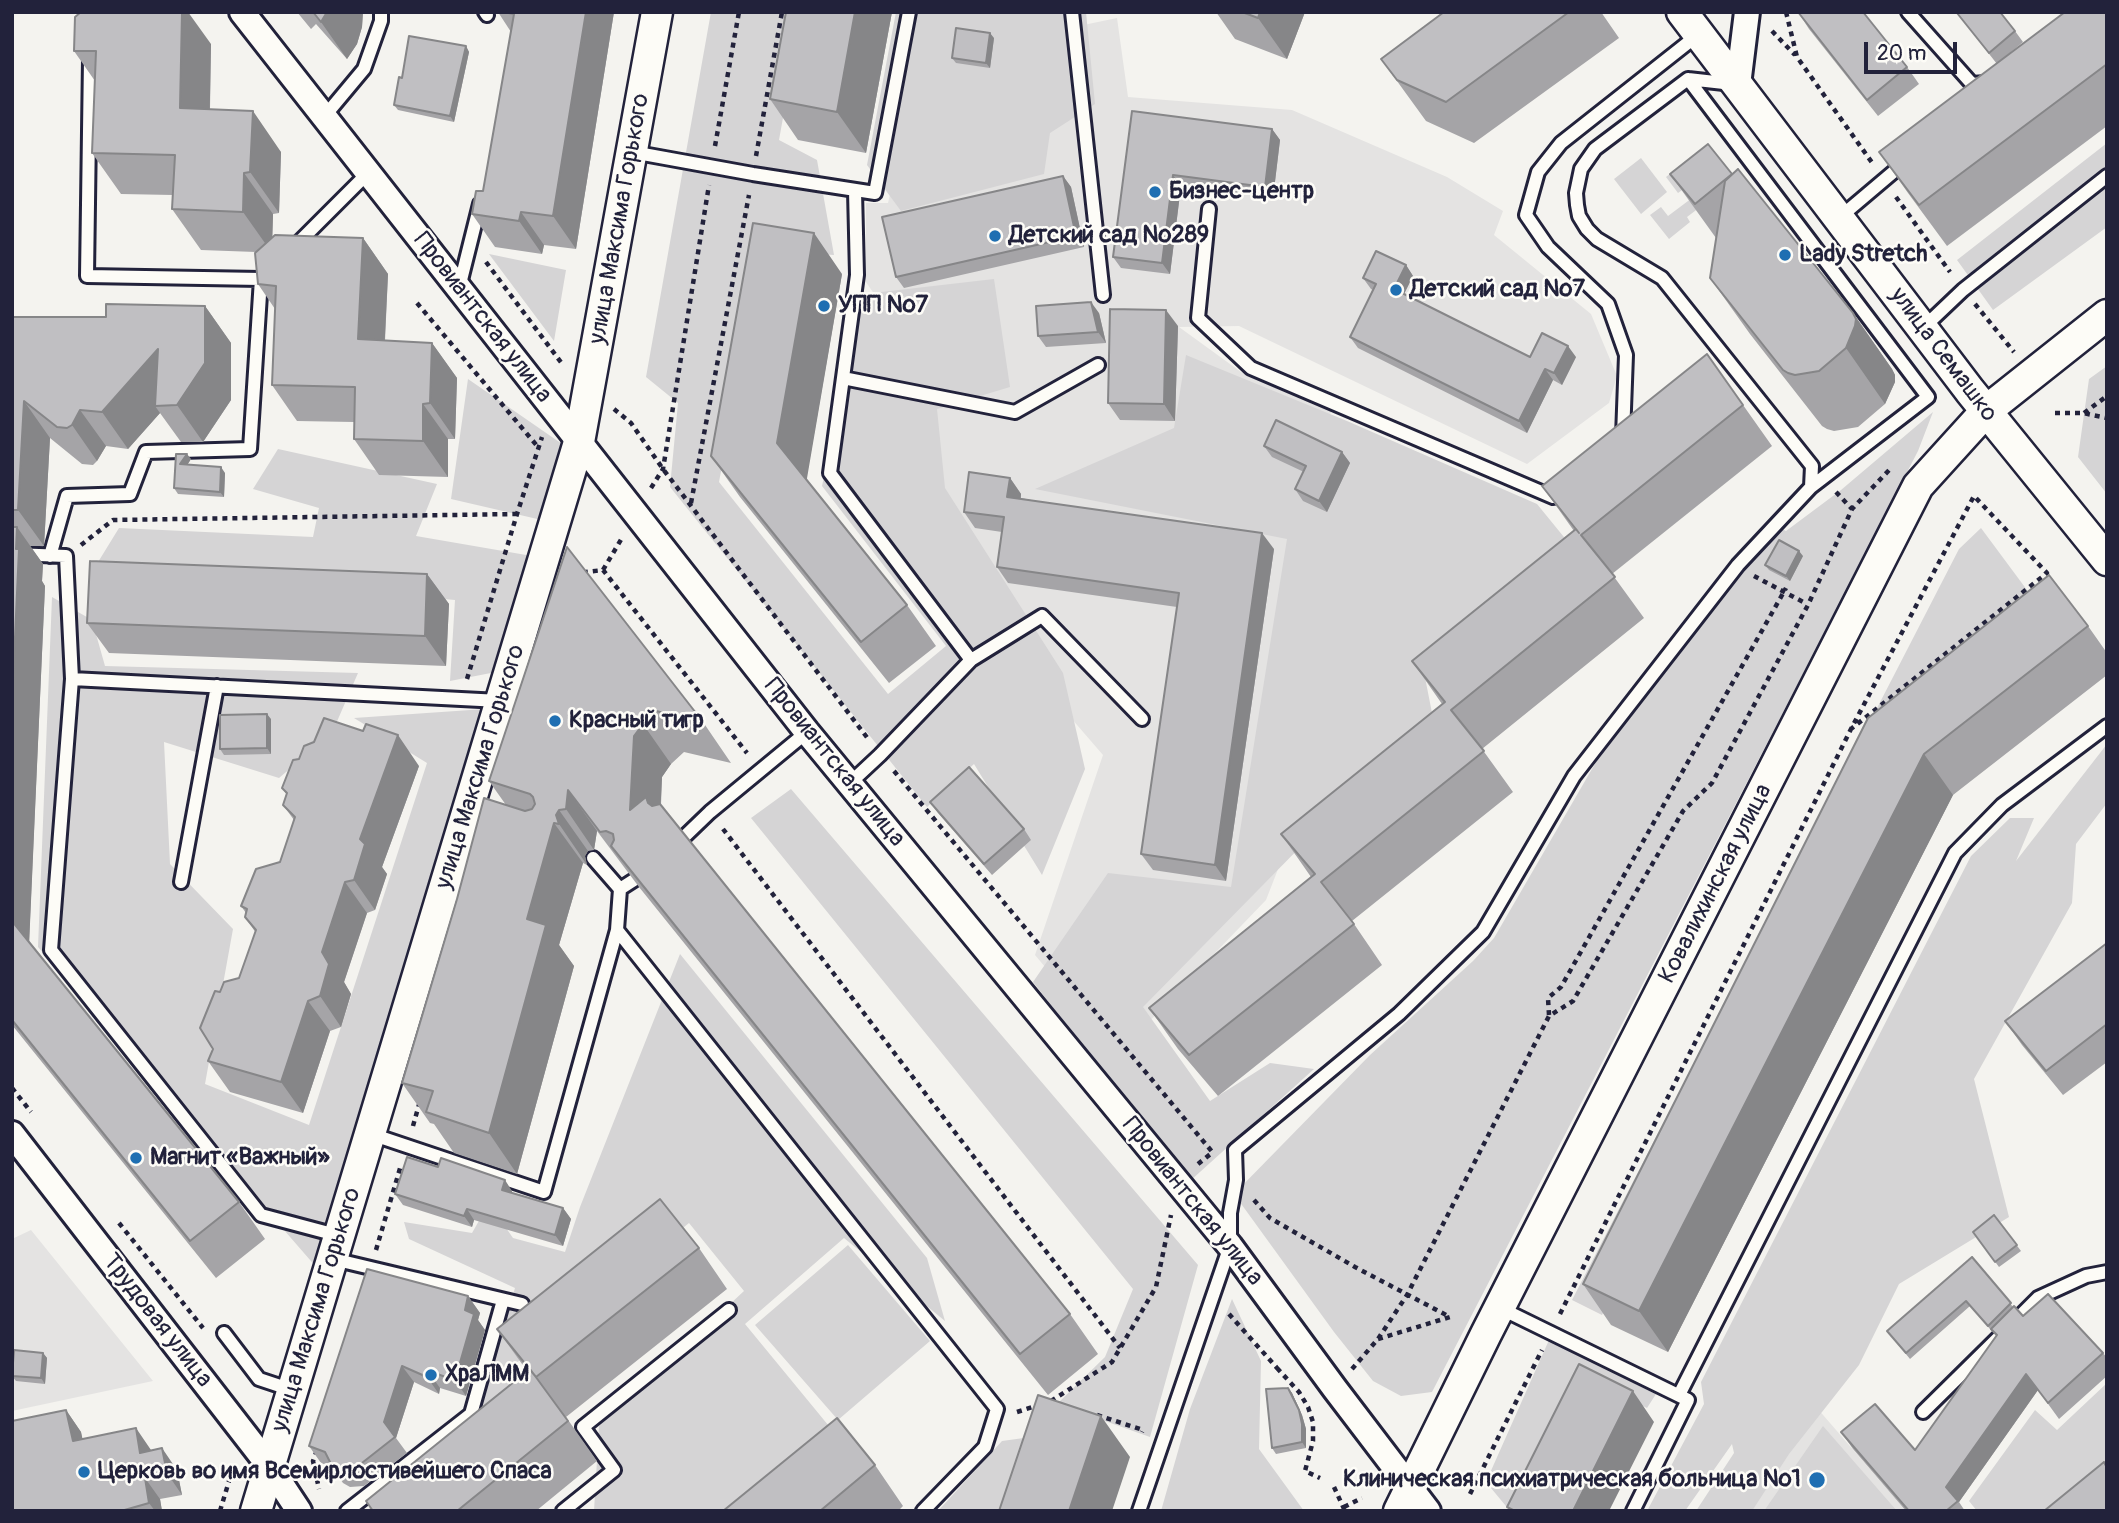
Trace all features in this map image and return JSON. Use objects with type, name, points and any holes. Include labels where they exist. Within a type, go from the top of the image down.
[{"type":"street","name":"Провиантская улица","points":[[242,12],[807,732],[1230,1246],[1335,1389],[1412,1503]]},
{"type":"street","name":"улица Максима Горького","points":[[256,1511],[371,1134],[472,817],[501,701],[579,442],[656,12]]},
{"type":"street","points":[[1738,85],[1747,12]]},
{"type":"street","name":"улица Семашко","points":[[1691,23],[1986,411],[2107,561]]},
{"type":"street","name":"Ковалихинская улица","points":[[1412,1503],[1500,1308],[1918,486],[1986,411],[2107,315]]},
{"type":"street","name":"Трудовая улица","points":[[12,1134],[270,1467],[299,1511]]},
{"type":"lane","points":[[324,117],[364,69],[381,22],[380,12]]},
{"type":"lane","points":[[632,152],[875,193],[909,12]]},
{"type":"lane","points":[[1072,12],[1103,295]]},
{"type":"lane","points":[[1908,12],[1972,84],[2001,82],[1979,99]]},
{"type":"lane","points":[[1613,446],[1623,437],[1626,355],[1608,304],[1548,247],[1526,215],[1538,172],[1560,143],[1691,23]]},
{"type":"lane","points":[[91,40],[87,276],[261,279],[271,270]]},
{"type":"lane","points":[[1738,85],[1688,79],[1595,149],[1581,169],[1578,181],[1576,193],[1579,216],[1597,239],[1662,278],[1812,466],[1811,487]]},
{"type":"lane","points":[[1139,1511],[1230,1246],[1230,1213],[1236,1180],[1235,1150],[1399,1014],[1483,932],[1574,776],[1738,565],[1822,477],[1928,397],[1688,79]]},
{"type":"lane","points":[[1839,218],[1916,153]]},
{"type":"lane","points":[[281,260],[368,173]]},
{"type":"lane","points":[[1923,328],[1963,290],[2107,176]]},
{"type":"lane","points":[[855,191],[857,275],[831,473],[971,660]]},
{"type":"lane","points":[[459,288],[483,192]]},
{"type":"lane","points":[[1209,209],[1198,318],[1251,368],[1553,497],[1573,480]]},
{"type":"lane","points":[[50,556],[68,496],[130,494],[146,452],[250,449],[261,279]]},
{"type":"lane","points":[[843,378],[1015,412],[1098,365]]},
{"type":"lane","points":[[12,554],[66,556],[72,679],[51,950],[261,1215],[337,1247],[522,1304]]},
{"type":"lane","points":[[850,783],[971,660],[1042,616],[1142,719]]},
{"type":"lane","points":[[72,679],[501,701]]},
{"type":"lane","points":[[181,882],[217,686]]},
{"type":"lane","points":[[1679,1395],[1955,853],[2001,805],[2107,726]]},
{"type":"lane","points":[[683,838],[710,812],[807,732]]},
{"type":"lane","points":[[371,1134],[544,1192],[617,930],[620,889],[593,858]]},
{"type":"lane","points":[[620,889],[634,880]]},
{"type":"lane","points":[[617,930],[997,1409],[985,1447],[923,1511]]},
{"type":"lane","points":[[1923,1412],[2038,1298],[2085,1276],[2107,1272]]},
{"type":"lane","points":[[347,1511],[471,1414],[503,1300]]},
{"type":"lane","points":[[1500,1308],[1688,1401],[1633,1511]]},
{"type":"lane","points":[[563,1511],[614,1470],[583,1427],[729,1310]]},
{"type":"lane","points":[[224,1333],[259,1379],[292,1390]]},
{"type":"path","points":[[663,469],[738,12]]},
{"type":"path","points":[[691,504],[782,12]]},
{"type":"path","points":[[1772,30],[1797,57]]},
{"type":"path","points":[[471,242],[571,375]]},
{"type":"path","points":[[417,303],[538,447],[461,699]]},
{"type":"path","points":[[2083,413],[2107,396]]},
{"type":"path","points":[[2055,412],[2083,413],[2107,418]]},
{"type":"path","points":[[631,423],[880,755],[1270,1218],[1451,1317],[1378,1339]]},
{"type":"path","points":[[1549,1016],[1573,1001],[1683,811],[1712,783],[1808,605],[1852,509],[1895,464]]},
{"type":"path","points":[[1822,477],[1852,509]]},
{"type":"path","points":[[1470,1494],[1851,729],[1974,496],[2047,573],[1851,729]]},
{"type":"path","points":[[66,556],[113,520],[516,514]]},
{"type":"path","points":[[1738,565],[1761,581],[1785,590],[1808,605]]},
{"type":"path","points":[[1335,1389],[1378,1339],[1408,1295],[1549,1016],[1548,998],[1561,987],[1785,590]]},
{"type":"path","points":[[993,1420],[1052,1400],[1112,1362],[1156,1287],[1178,1181],[1223,1144]]},
{"type":"path","points":[[175,1293],[186,1306]]},
{"type":"path","points":[[1213,1295],[1299,1392],[1308,1407],[1313,1422],[1313,1441],[1305,1471],[1320,1478]]},
{"type":"path","points":[[1277,1368],[1286,1367]]},
{"type":"path","points":[[1052,1400],[1065,1405]]},
{"type":"path","points":[[1091,1413],[1143,1430],[1139,1441]]},
{"type":"path","points":[[304,1464],[313,1461]]},
{"type":"path","points":[[220,1511],[229,1481]]},
{"type":"path","points":[[1334,1487],[1345,1509],[1362,1498]]},
{"type":"shaded area","points":[[711,12],[802,12],[779,140],[817,160],[834,255],[763,250],[719,482],[888,694],[946,646],[822,486],[864,294],[994,279],[1010,387],[937,409],[945,488],[1063,673],[1085,769],[1042,875],[974,764],[927,807],[670,487],[678,403],[646,377]]},
{"type":"shaded area","points":[[896,12],[1086,12],[1095,104],[1050,133],[1044,174],[901,211],[867,165]]},
{"type":"shaded area","points":[[1117,18],[1128,97],[1292,110],[1447,177],[1503,211],[1494,235],[1591,314],[1617,376],[1609,403],[1527,464],[1239,326],[1179,327],[1241,372],[1332,410],[1315,446],[1402,551],[1266,900],[1118,1054],[1035,955],[1103,755],[988,622],[936,493],[924,368],[866,282],[866,203],[888,203],[905,130],[1007,41]]},
{"type":"shaded area","points":[[2107,143],[2107,227],[1993,310],[1957,260]]},
{"type":"shaded area","points":[[1641,158],[1667,192],[1641,214],[1614,179]]},
{"type":"shaded area","points":[[1688,159],[1716,195],[1687,217],[1690,222],[1669,239],[1650,215],[1661,207],[1668,216],[1696,195],[1689,185],[1678,193],[1666,177]]},
{"type":"shaded area","points":[[489,254],[566,270],[554,341]]},
{"type":"shaded area","points":[[1186,355],[1347,421],[1537,504],[1568,542],[1421,657],[1432,713],[1143,1007],[1210,1101],[1270,1063],[1314,1069],[1190,1181],[1033,982],[1108,873],[1231,887],[1287,539],[1035,489],[1174,428]]},
{"type":"shaded area","points":[[2107,366],[2107,494],[2078,457],[2089,379]]},
{"type":"shaded area","points":[[468,379],[565,446],[546,521],[451,499]]},
{"type":"shaded area","points":[[1933,412],[1918,451],[1432,1392],[1401,1396],[1373,1381],[1234,1194],[1370,1055],[1473,961],[1494,938],[1614,731],[1746,556],[1778,527],[1786,531],[1841,490]]},
{"type":"shaded area","points":[[278,449],[437,484],[416,536],[532,556],[496,672],[450,681],[455,600],[95,567],[119,528],[313,537],[319,508],[253,489]]},
{"type":"shaded area","points":[[1981,528],[2047,617],[1885,753],[1602,1315],[1572,1300],[1959,549]]},
{"type":"shaded area","points":[[52,597],[92,620],[105,666],[358,673],[332,733],[279,778],[164,742],[170,864],[233,929],[205,1084],[309,1125],[427,763],[354,718],[485,709],[317,1268],[38,947]]},
{"type":"shaded area","points":[[2107,744],[2107,803],[2076,844],[2072,903],[1974,1079],[2009,1217],[1899,1284],[1859,1365],[1789,1454],[1752,1511],[1696,1511],[1734,1453],[1732,1444],[1685,1511],[1647,1511],[1704,1404],[1701,1382],[1971,856],[2010,818],[2034,818],[2016,861]]},
{"type":"shaded area","points":[[791,789],[1198,1265],[1150,1437],[1057,1404],[1105,1357],[1133,1289],[751,818]]},
{"type":"shaded area","points":[[680,954],[927,1258],[945,1321],[844,1238],[745,1324],[833,1431],[739,1511],[594,1511],[599,1426],[744,1291],[689,1223],[514,1365],[544,1406],[421,1511],[366,1511],[475,1421],[515,1288],[409,1239],[404,1222],[472,1233],[480,1219],[504,1225],[513,1238],[565,1252],[580,1207]]},
{"type":"shaded area","points":[[31,1230],[153,1381],[12,1411],[12,1239]]},
{"type":"shaded area","points":[[848,1245],[930,1341],[838,1420],[755,1325]]},
{"type":"shaded area","points":[[1232,1299],[1261,1361],[1259,1449],[1304,1511],[1161,1511],[1190,1409]]},
{"type":"shaded area","points":[[1549,1340],[1656,1394],[1647,1408],[1598,1384],[1510,1511],[1486,1482]]},
{"type":"shaded area","points":[[2107,1383],[2107,1462],[2050,1511],[1977,1511],[1969,1501],[2035,1410],[2057,1430]]},
{"type":"shaded area","name":"Клиническая психиатрическая больница №1","points":[[1811,1401],[1906,1511],[1733,1511]]},
{"type":"shaded area","points":[[1823,1426],[1897,1511],[1764,1511]]},
{"type":"shaded area","points":[[1031,1437],[1006,1511],[938,1511],[1002,1441]]},
{"type":"building","points":[[81,12],[182,12],[180,108],[253,111],[250,172],[244,173],[243,212],[172,209],[175,155],[92,153],[96,51],[74,51],[75,17]]},
{"type":"building","points":[[313,12],[327,12],[321,22]]},
{"type":"building","points":[[503,12],[586,12],[553,216],[521,212],[519,221],[472,214],[476,191],[483,191],[514,14]]},
{"type":"building","points":[[786,12],[855,12],[837,112],[770,99]]},
{"type":"building","points":[[1242,12],[1260,12],[1258,18]]},
{"type":"building","points":[[1444,12],[1569,12],[1446,102],[1397,80],[1381,59]]},
{"type":"building","points":[[1798,12],[1863,12],[1907,67],[1867,100]]},
{"type":"building","points":[[1958,12],[2000,12],[2015,31],[1989,53]]},
{"type":"building","points":[[2065,12],[2107,12],[2107,64],[1919,205],[1879,152]]},
{"type":"building","points":[[956,28],[990,33],[986,63],[952,58]]},
{"type":"building","points":[[409,36],[466,46],[450,116],[394,105]]},
{"type":"building","name":"Бизнес-центр","points":[[1132,111],[1272,129],[1265,187],[1173,175],[1162,263],[1113,257]]},
{"type":"building","points":[[1708,144],[1732,174],[1695,204],[1670,174]]},
{"type":"building","points":[[1738,169],[1856,319],[1846,348],[1819,371],[1795,375],[1783,370],[1710,278],[1725,181]]},
{"type":"building","points":[[1063,176],[1076,236],[896,277],[882,217]]},
{"type":"building","points":[[753,223],[814,233],[777,443],[907,605],[861,642],[711,456]]},
{"type":"building","points":[[275,235],[363,238],[358,339],[432,343],[430,403],[423,404],[423,441],[354,439],[355,387],[272,385],[276,286],[258,284],[255,253]]},
{"type":"building","points":[[1376,251],[1406,265],[1394,289],[1530,357],[1542,333],[1568,346],[1554,373],[1545,369],[1519,421],[1350,337],[1376,284],[1363,278]]},
{"type":"building","points":[[1091,302],[1098,332],[1038,336],[1036,306]]},
{"type":"building","points":[[106,304],[205,306],[205,363],[177,405],[155,406],[158,349],[102,412],[80,410],[72,425],[67,428],[57,427],[24,401],[18,510],[12,510],[12,317],[106,317]]},
{"type":"building","points":[[1110,309],[1166,310],[1164,404],[1108,403]]},
{"type":"building","points":[[1707,354],[1743,405],[1581,535],[1615,577],[1451,710],[1484,751],[1321,882],[1354,924],[1189,1055],[1149,1008],[1315,874],[1281,834],[1445,702],[1412,661],[1576,529],[1542,486]]},
{"type":"building","points":[[1276,420],[1342,452],[1319,501],[1295,489],[1306,466],[1264,446]]},
{"type":"building","points":[[176,454],[187,454],[180,464],[221,467],[220,492],[174,488]]},
{"type":"building","points":[[969,472],[1010,478],[1007,497],[1262,533],[1215,865],[1141,854],[1179,593],[997,567],[1004,517],[964,512]]},
{"type":"building","points":[[12,527],[17,527],[16,549],[19,549],[12,703]]},
{"type":"building","points":[[1779,540],[1799,551],[1786,576],[1765,565]]},
{"type":"building","points":[[567,547],[703,722],[656,711],[643,724],[634,736],[630,810],[646,797],[652,806],[660,804],[1070,1314],[1020,1354],[611,846],[613,834],[600,832],[568,790],[566,809],[559,810],[556,815],[559,824],[554,823],[527,919],[546,925],[489,1133],[426,1112],[433,1091],[402,1083],[484,798],[525,811],[532,809],[535,804],[530,794],[489,781]]},
{"type":"building","points":[[90,561],[427,574],[425,636],[87,623]]},
{"type":"building","points":[[2049,575],[2088,626],[1924,754],[1639,1311],[1583,1284],[1868,718]]},
{"type":"building","points":[[267,714],[267,748],[220,749],[220,715]]},
{"type":"building","points":[[324,718],[363,731],[366,724],[398,735],[360,839],[365,844],[354,880],[345,882],[322,952],[329,964],[320,996],[308,1001],[281,1082],[208,1061],[213,1049],[200,1028],[215,991],[220,992],[224,982],[239,978],[256,930],[245,917],[247,909],[241,906],[256,869],[280,862],[295,817],[283,805],[287,793],[282,788],[293,760],[299,759],[304,746],[314,742]]},
{"type":"building","points":[[969,767],[1024,829],[984,864],[930,802]]},
{"type":"building","points":[[12,921],[239,1202],[190,1241],[12,1020]]},
{"type":"building","points":[[2107,943],[2107,1024],[2046,1071],[2005,1021]]},
{"type":"building","points":[[407,1157],[438,1167],[441,1158],[505,1180],[502,1190],[563,1208],[555,1235],[467,1209],[464,1216],[395,1194]]},
{"type":"building","points":[[660,1199],[699,1248],[536,1377],[497,1329]]},
{"type":"building","points":[[1994,1215],[2017,1245],[1995,1262],[1973,1232]]},
{"type":"building","points":[[1972,1257],[2011,1303],[1988,1326],[1966,1301],[1906,1353],[1887,1331]]},
{"type":"building","points":[[367,1269],[468,1296],[465,1310],[474,1314],[455,1380],[428,1371],[427,1377],[402,1366],[384,1422],[395,1437],[353,1470],[338,1471],[332,1466],[325,1452],[309,1446]]},
{"type":"building","points":[[2048,1294],[2103,1353],[2048,1403],[2026,1374],[1946,1487],[1958,1501],[1946,1511],[1909,1511],[1841,1432],[1875,1404],[1915,1450],[1997,1335],[1991,1329],[2014,1306],[2023,1316]]},
{"type":"building","points":[[14,1350],[43,1353],[41,1378],[12,1376]]},
{"type":"building","points":[[1579,1364],[1633,1391],[1573,1511],[1515,1511],[1507,1507]]},
{"type":"building","points":[[530,1369],[568,1421],[457,1511],[373,1511],[366,1501]]},
{"type":"building","points":[[1288,1388],[1299,1410],[1302,1442],[1272,1448],[1266,1389]]},
{"type":"building","points":[[1038,1395],[1101,1416],[1069,1511],[999,1511]]},
{"type":"building","name":"Церковь во имя Всемирлостивейшего Спаса","points":[[66,1410],[73,1441],[136,1428],[140,1453],[162,1448],[167,1473],[145,1478],[149,1503],[121,1511],[12,1511],[12,1421]]},
{"type":"building","points":[[837,1418],[875,1465],[820,1511],[723,1511]]},
{"type":"building","points":[[2104,1462],[2107,1466],[2107,1511],[2044,1511]]},
{"type":"place","name":"Бизнес-центр","points":[[1155,192]]},
{"type":"place","name":"Детский сад №289","points":[[995,236]]},
{"type":"place","name":"Lady Stretch","points":[[1785,255]]},
{"type":"place","name":"Детский сад №7","points":[[1396,290]]},
{"type":"place","name":"УПП №7","points":[[824,306]]},
{"type":"place","name":"Красный тигр","points":[[555,721]]},
{"type":"place","name":"Магнит «Важный»","points":[[136,1158]]},
{"type":"place","name":"ХраЛММ","points":[[431,1375]]},
{"type":"place","name":"Церковь во имя Всемирлостивейшего Спаса","points":[[84,1472]]},
{"type":"place","name":"Клиническая психиатрическая больница №1","points":[[1817,1480]]}]
